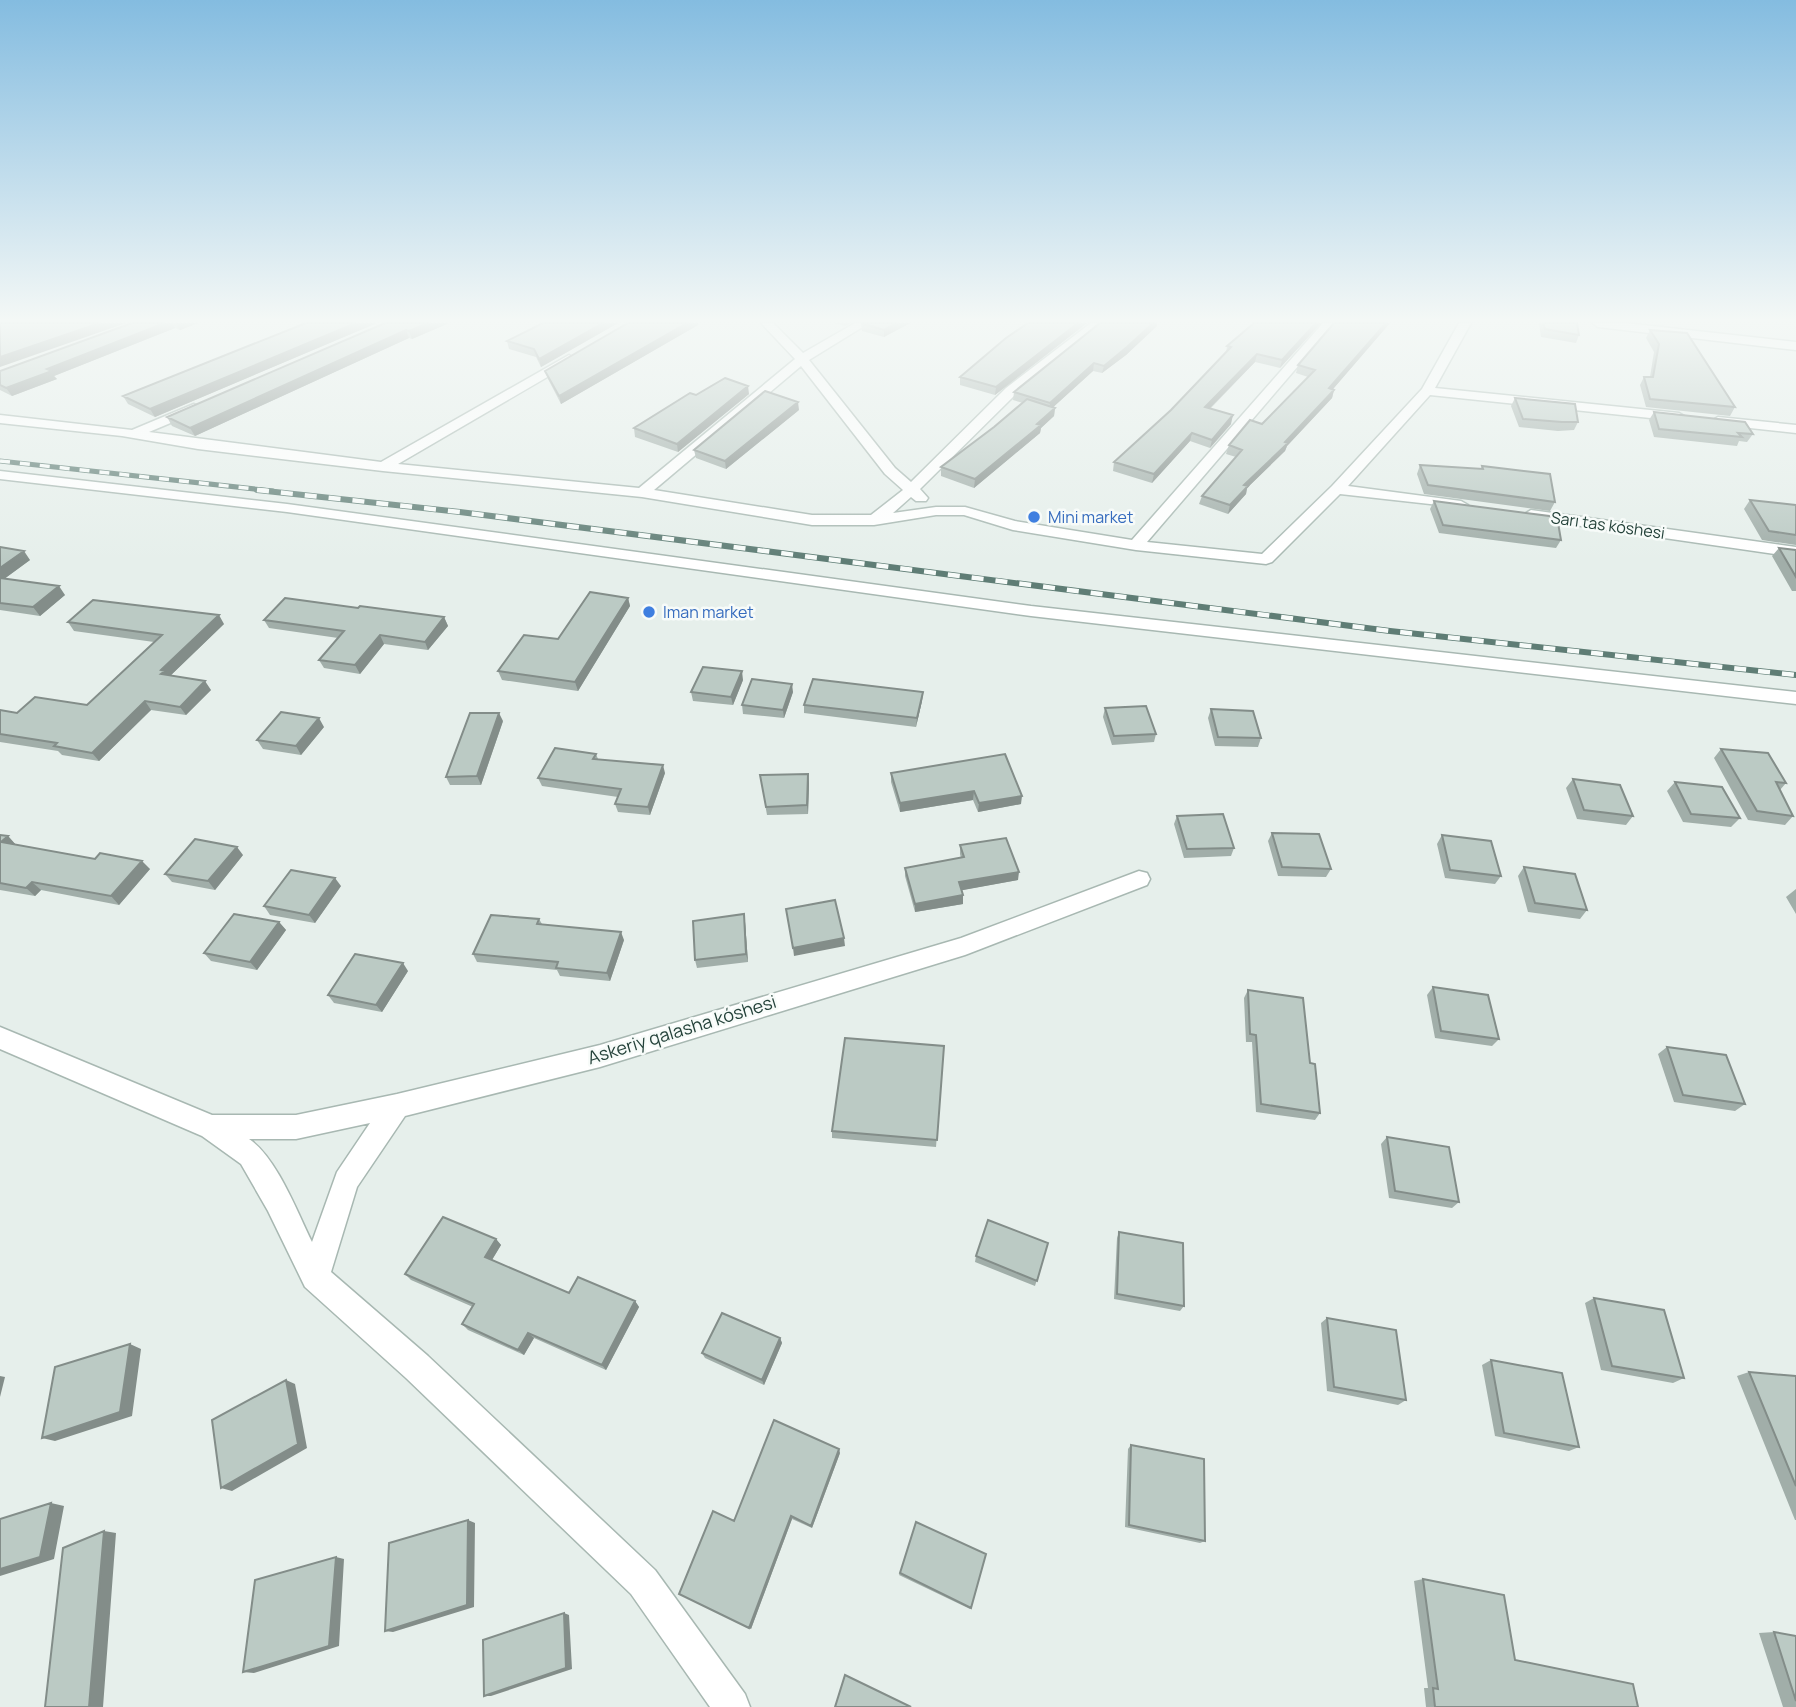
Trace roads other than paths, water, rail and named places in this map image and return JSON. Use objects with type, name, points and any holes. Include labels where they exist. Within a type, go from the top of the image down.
[{"type":"street","points":[[133,434],[205,403]]},
{"type":"street","points":[[383,467],[494,403]]},
{"type":"street","points":[[642,493],[750,403]]},
{"type":"street","points":[[836,403],[890,471],[936,511]]},
{"type":"street","points":[[874,520],[911,489],[999,403]]},
{"type":"street","points":[[1136,545],[1260,403]]},
{"type":"street","points":[[0,419],[383,467],[642,493],[812,520],[874,520],[936,511],[965,511],[1013,525],[1136,545],[1266,559],[1337,489],[1416,403]]},
{"type":"street","points":[[1542,403],[1796,429]]},
{"type":"street","points":[[0,475],[287,508],[1031,611],[1796,698]]},
{"type":"street","points":[[1337,489],[1479,508]]},
{"type":"street","name":"Sarı tas kóshesi","points":[[1518,513],[1796,552]]},
{"type":"street","name":"Askeriy qalasha kóshesi","points":[[211,1127],[296,1127],[397,1106],[600,1056],[965,946],[1139,878]]},
{"type":"street","name":"Askeriy qalasha kóshesi","points":[[0,1038],[211,1127],[250,1155],[278,1202],[315,1276],[417,1367],[643,1582],[732,1707]]},
{"type":"street","points":[[315,1276],[346,1181],[397,1106]]},
{"type":"railway","points":[[0,461],[273,491]]},
{"type":"railway","points":[[257,490],[460,512],[1390,631],[1796,675]]},
{"type":"place","name":"Mini market","points":[[1034,517]]},
{"type":"place","name":"Iman market","points":[[649,612]]}]
